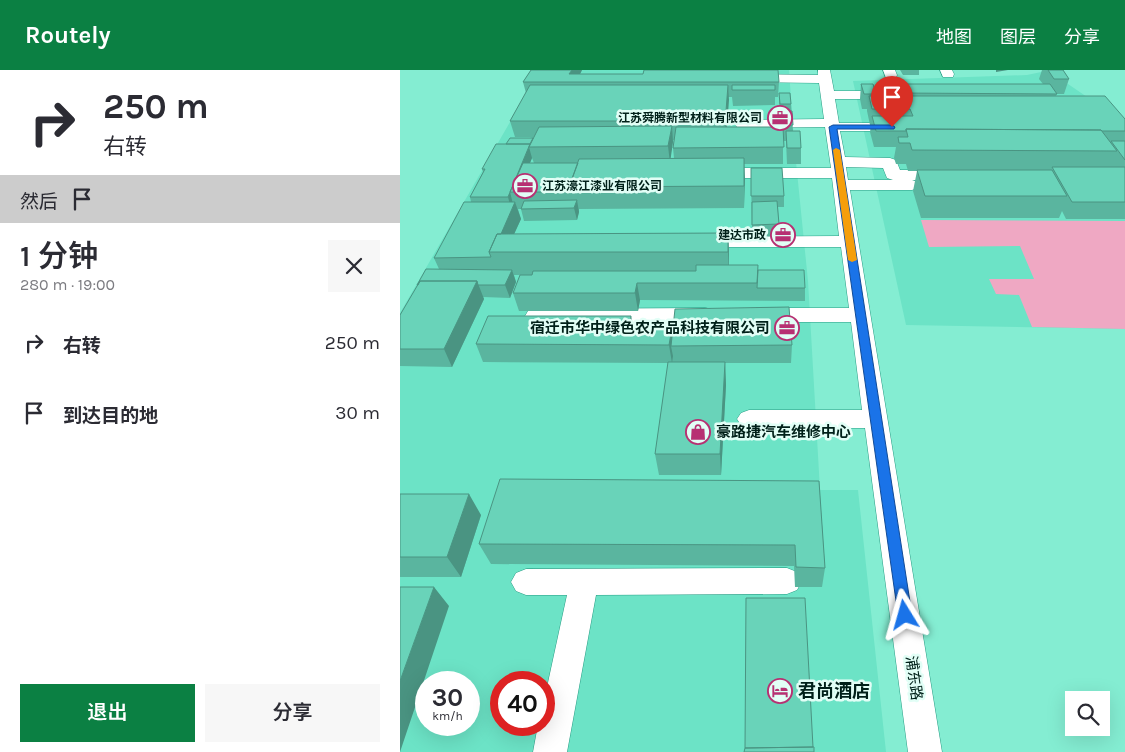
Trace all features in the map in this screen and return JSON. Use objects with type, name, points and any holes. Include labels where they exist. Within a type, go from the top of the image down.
[{"type":"street","points":[[738,78],[826,81],[942,95]]},
{"type":"street","name":"浦东路","points":[[826,81],[925,752]]},
{"type":"street","points":[[742,124],[906,127]]},
{"type":"street","points":[[691,173],[840,174],[960,180],[893,175],[890,163],[840,174]]},
{"type":"street","points":[[679,242],[850,241]]},
{"type":"street","points":[[511,316],[861,314]]},
{"type":"street","points":[[750,419],[876,419]]},
{"type":"street","points":[[526,582],[787,581]]},
{"type":"street","points":[[550,752],[584,582]]},
{"type":"shaded area","points":[[540,70],[789,70],[808,281],[820,490],[858,490],[886,752],[400,752],[400,313]]},
{"type":"shaded area","points":[[1046,71],[1052,73],[1125,123],[1125,329],[906,325],[853,81],[1027,75]]},
{"type":"shaded area","points":[[921,220],[1125,221],[1125,329],[1032,327],[1019,295],[996,294],[989,279],[1034,279],[1020,246],[929,247]]},
{"type":"building","points":[[531,70],[572,70],[569,74],[643,74],[644,70],[778,70],[779,82],[523,82]]},
{"type":"building","points":[[1048,70],[1063,70],[1069,79],[1054,79]]},
{"type":"building","points":[[861,84],[873,84],[876,94],[864,94]]},
{"type":"building","points":[[896,84],[1050,84],[1057,94],[899,93]]},
{"type":"building","points":[[530,85],[728,85],[725,124],[670,124],[671,121],[510,121]]},
{"type":"building","points":[[732,85],[775,85],[775,90],[732,90]]},
{"type":"building","points":[[779,93],[790,93],[791,104],[780,104]]},
{"type":"building","points":[[869,96],[1105,96],[1125,119],[1125,131],[906,129],[906,131],[876,131],[872,116],[913,116],[910,109],[872,109]]},
{"type":"building","points":[[781,111],[792,111],[793,125],[782,125]]},
{"type":"building","points":[[672,126],[668,146],[529,147],[539,127]]},
{"type":"building","points":[[676,127],[783,127],[784,147],[673,148]]},
{"type":"building","points":[[906,129],[1101,130],[1117,151],[912,150],[910,143],[899,143],[898,137],[908,137]]},
{"type":"building","points":[[786,131],[800,131],[801,148],[787,148]]},
{"type":"building","points":[[510,138],[533,138],[530,144],[506,144]]},
{"type":"building","points":[[1111,141],[1125,141],[1125,160]]},
{"type":"building","points":[[496,144],[530,144],[508,197],[470,197],[485,169],[482,169]]},
{"type":"building","points":[[744,158],[744,186],[569,187],[579,159]]},
{"type":"building","points":[[523,163],[578,163],[569,187],[570,192],[510,192]]},
{"type":"building","points":[[1052,167],[1125,167],[1125,202],[1072,202]]},
{"type":"building","points":[[751,168],[782,168],[784,196],[751,196]]},
{"type":"building","points":[[917,170],[1052,170],[1067,196],[925,196]]},
{"type":"building","points":[[577,200],[574,208],[521,209],[524,201]]},
{"type":"building","points":[[777,201],[779,224],[752,225],[752,202]]},
{"type":"building","points":[[464,202],[515,202],[501,234],[497,234],[489,252],[491,257],[434,258]]},
{"type":"building","points":[[728,233],[728,252],[489,252],[497,234]]},
{"type":"building","points":[[696,265],[758,265],[757,283],[637,283],[635,293],[513,293],[520,275],[532,275],[533,271],[696,271]]},
{"type":"building","points":[[426,269],[512,270],[505,285],[478,285],[477,281],[420,281],[417,285]]},
{"type":"building","points":[[758,270],[804,270],[805,288],[757,288]]},
{"type":"building","points":[[420,281],[477,281],[444,349],[400,349],[400,315]]},
{"type":"building","points":[[789,307],[792,345],[671,346],[675,309]]},
{"type":"building","points":[[488,316],[631,316],[629,327],[672,328],[669,345],[476,344]]},
{"type":"building","points":[[668,362],[725,362],[720,454],[655,454]]},
{"type":"building","points":[[500,479],[819,481],[825,568],[796,567],[795,545],[479,544]]},
{"type":"building","points":[[400,494],[469,494],[447,557],[400,557]]},
{"type":"building","points":[[400,587],[434,587],[400,681]]},
{"type":"building","points":[[746,598],[805,598],[813,747],[745,748]]},
{"type":"building","points":[[814,747],[814,752],[744,752],[745,748]]},
{"type":"slow traffic","points":[[836,150],[852,260]]},
{"type":"place","name":"江苏舜腾新型材料有限公司","points":[[780,118]]},
{"type":"place","name":"江苏濠江漆业有限公司","points":[[525,186]]},
{"type":"place","name":"建达市政","points":[[783,235]]},
{"type":"place","name":"宿迁市华中绿色农产品科技有限公司","points":[[787,328]]},
{"type":"place","name":"豪路捷汽车维修中心","points":[[698,432]]},
{"type":"place","name":"君尚酒店","points":[[780,691]]},
{"type":"route","points":[[892,127],[833,127],[905,615]]}]
